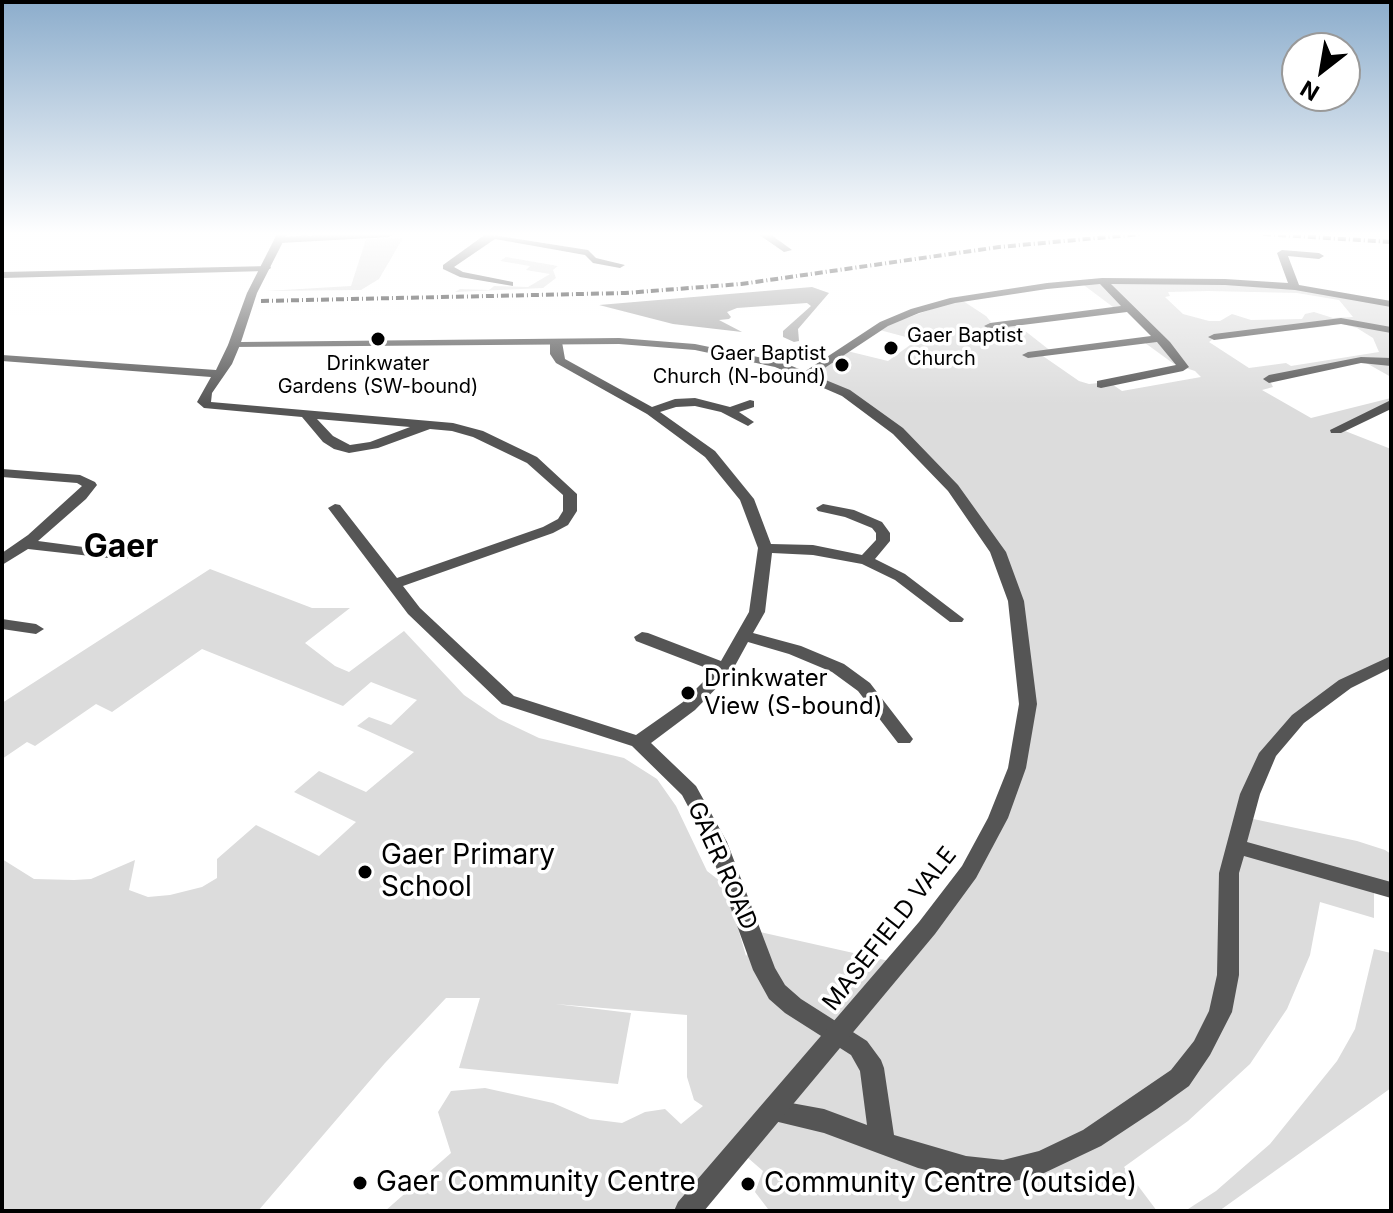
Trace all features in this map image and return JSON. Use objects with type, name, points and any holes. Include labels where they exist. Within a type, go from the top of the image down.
[{"type":"street","points":[[255,291],[242,316],[234,345],[203,402],[307,415],[434,423],[478,434],[532,460],[570,494],[570,511],[563,522],[548,530],[394,584]]},
{"type":"street","points":[[807,374],[876,329],[915,311],[954,300],[1009,291]]},
{"type":"street","points":[[1101,384],[1183,367],[1182,362],[1112,291]]},
{"type":"street","points":[[1315,291],[1391,304]]},
{"type":"street","points":[[990,326],[1131,308]]},
{"type":"street","points":[[1214,337],[1341,321],[1391,330]]},
{"type":"street","points":[[1028,355],[1159,338]]},
{"type":"street","name":"MASEFIELD VALE","points":[[234,345],[619,341],[695,347],[754,358],[807,374],[846,393],[898,431],[953,488],[983,529],[998,552],[1016,601],[1028,704],[1017,768],[998,818],[969,872],[927,928],[775,1111]]},
{"type":"street","points":[[556,342],[556,354],[560,361],[651,411],[710,454],[747,499],[765,548],[757,612],[725,669],[689,706],[639,742]]},
{"type":"street","points":[[2,358],[219,374]]},
{"type":"street","points":[[1269,379],[1361,360],[1391,362]]},
{"type":"street","points":[[651,411],[688,401],[730,411],[748,422]]},
{"type":"street","points":[[730,411],[750,404]]},
{"type":"street","points":[[1336,430],[1391,404]]},
{"type":"street","points":[[307,415],[328,439],[349,449],[373,445],[434,423]]},
{"type":"street","points":[[2,473],[80,479],[90,485],[81,496],[11,552]]},
{"type":"street","name":"GAER ROAD","points":[[335,508],[414,611],[508,700],[639,742],[689,791],[717,842],[764,970],[777,992],[859,1048],[872,1068],[882,1141]]},
{"type":"street","points":[[823,508],[849,513],[877,525],[883,533],[883,541],[866,560]]},
{"type":"street","points":[[765,548],[813,550],[866,560],[900,577],[956,619]]},
{"type":"street","points":[[11,552],[121,557]]},
{"type":"street","points":[[2,624],[36,629]]},
{"type":"street","points":[[745,636],[795,650],[838,668],[864,687],[904,739]]},
{"type":"street","points":[[642,637],[725,669]]},
{"type":"street","points":[[687,1211],[775,1111],[824,1121],[918,1156],[966,1168],[1003,1172],[1042,1162],[1092,1138],[1180,1078],[1202,1048],[1220,1012],[1228,975],[1229,873],[1250,794],[1268,753],[1298,719],[1345,684],[1391,661]]},
{"type":"street","points":[[1235,846],[1391,890]]},
{"type":"shaded area","points":[[769,291],[829,293],[798,329],[799,341],[794,342],[783,337],[783,331],[811,306],[807,303],[737,308],[727,312],[731,317],[729,319],[719,320],[742,332],[673,324],[599,305]]},
{"type":"shaded area","points":[[1091,291],[1303,291],[1391,304],[1391,377],[1361,360],[1269,379],[1273,387],[1262,390],[1311,418],[1391,398],[1391,407],[1340,429],[1391,449],[1391,661],[1346,684],[1268,753],[1244,817],[1385,850],[1391,854],[1391,890],[1374,886],[1374,918],[1320,902],[1310,955],[1287,1009],[1250,1064],[1188,1121],[1124,1167],[1157,1211],[775,1211],[768,1209],[755,1192],[763,1171],[740,1151],[687,1211],[385,1211],[451,1153],[438,1112],[451,1091],[485,1088],[553,1103],[590,1119],[622,1123],[645,1112],[665,1109],[681,1124],[703,1106],[694,1100],[687,1077],[687,1015],[555,1004],[631,1013],[618,1084],[459,1068],[480,998],[446,998],[385,1063],[258,1211],[2,1211],[2,859],[34,879],[74,880],[91,879],[135,860],[129,890],[148,897],[202,887],[217,878],[217,859],[256,825],[319,856],[356,822],[294,792],[319,771],[366,792],[414,752],[357,726],[369,717],[391,725],[417,700],[371,682],[343,706],[202,649],[112,712],[96,704],[35,746],[27,742],[2,759],[2,703],[210,569],[312,608],[350,608],[305,643],[335,666],[349,672],[404,631],[464,695],[499,719],[539,738],[624,758],[657,779],[676,806],[707,871],[720,881],[731,904],[746,956],[756,943],[751,930],[898,963],[998,818],[1028,704],[1016,601],[975,518],[898,431],[807,374],[843,350],[888,361],[917,340],[876,329],[960,299],[986,316],[991,322],[988,324],[1015,323],[1052,352],[1040,354],[1079,381],[1089,384],[1109,382],[1122,391],[1201,377],[1195,371],[1174,364],[1141,340],[1158,338],[1131,309],[1117,310]],"holes":[[[1168,292],[1297,293],[1339,300],[1353,317],[1333,318],[1314,312],[1305,314],[1302,319],[1251,320],[1232,314],[1220,321],[1209,321],[1183,314],[1165,297],[1170,296]],[[1336,322],[1357,328],[1373,338],[1379,352],[1291,366],[1286,363],[1249,368],[1209,342],[1213,339],[1329,326]]]},
{"type":"shaded area","points":[[1374,949],[1391,953],[1391,1088],[1219,1211],[1185,1211],[1216,1191],[1270,1144],[1337,1061],[1355,1029]]},
{"type":"railway","points":[[261,301],[656,291]]},
{"type":"place","name":"Drinkwater Gardens (SW-bound)","points":[[378,339]]},
{"type":"place","name":"Gaer Baptist Church","points":[[891,348]]},
{"type":"place","name":"Gaer Baptist Church (N-bound)","points":[[842,365]]},
{"type":"place","name":"Drinkwater View (S-bound)","points":[[688,693]]},
{"type":"place","name":"Gaer Primary School","points":[[365,872]]},
{"type":"place","name":"Gaer Community Centre","points":[[360,1183]]},
{"type":"place","name":"Community Centre (outside)","points":[[748,1184]]},
{"type":"district","name":"Gaer","points":[[121,547]]}]
